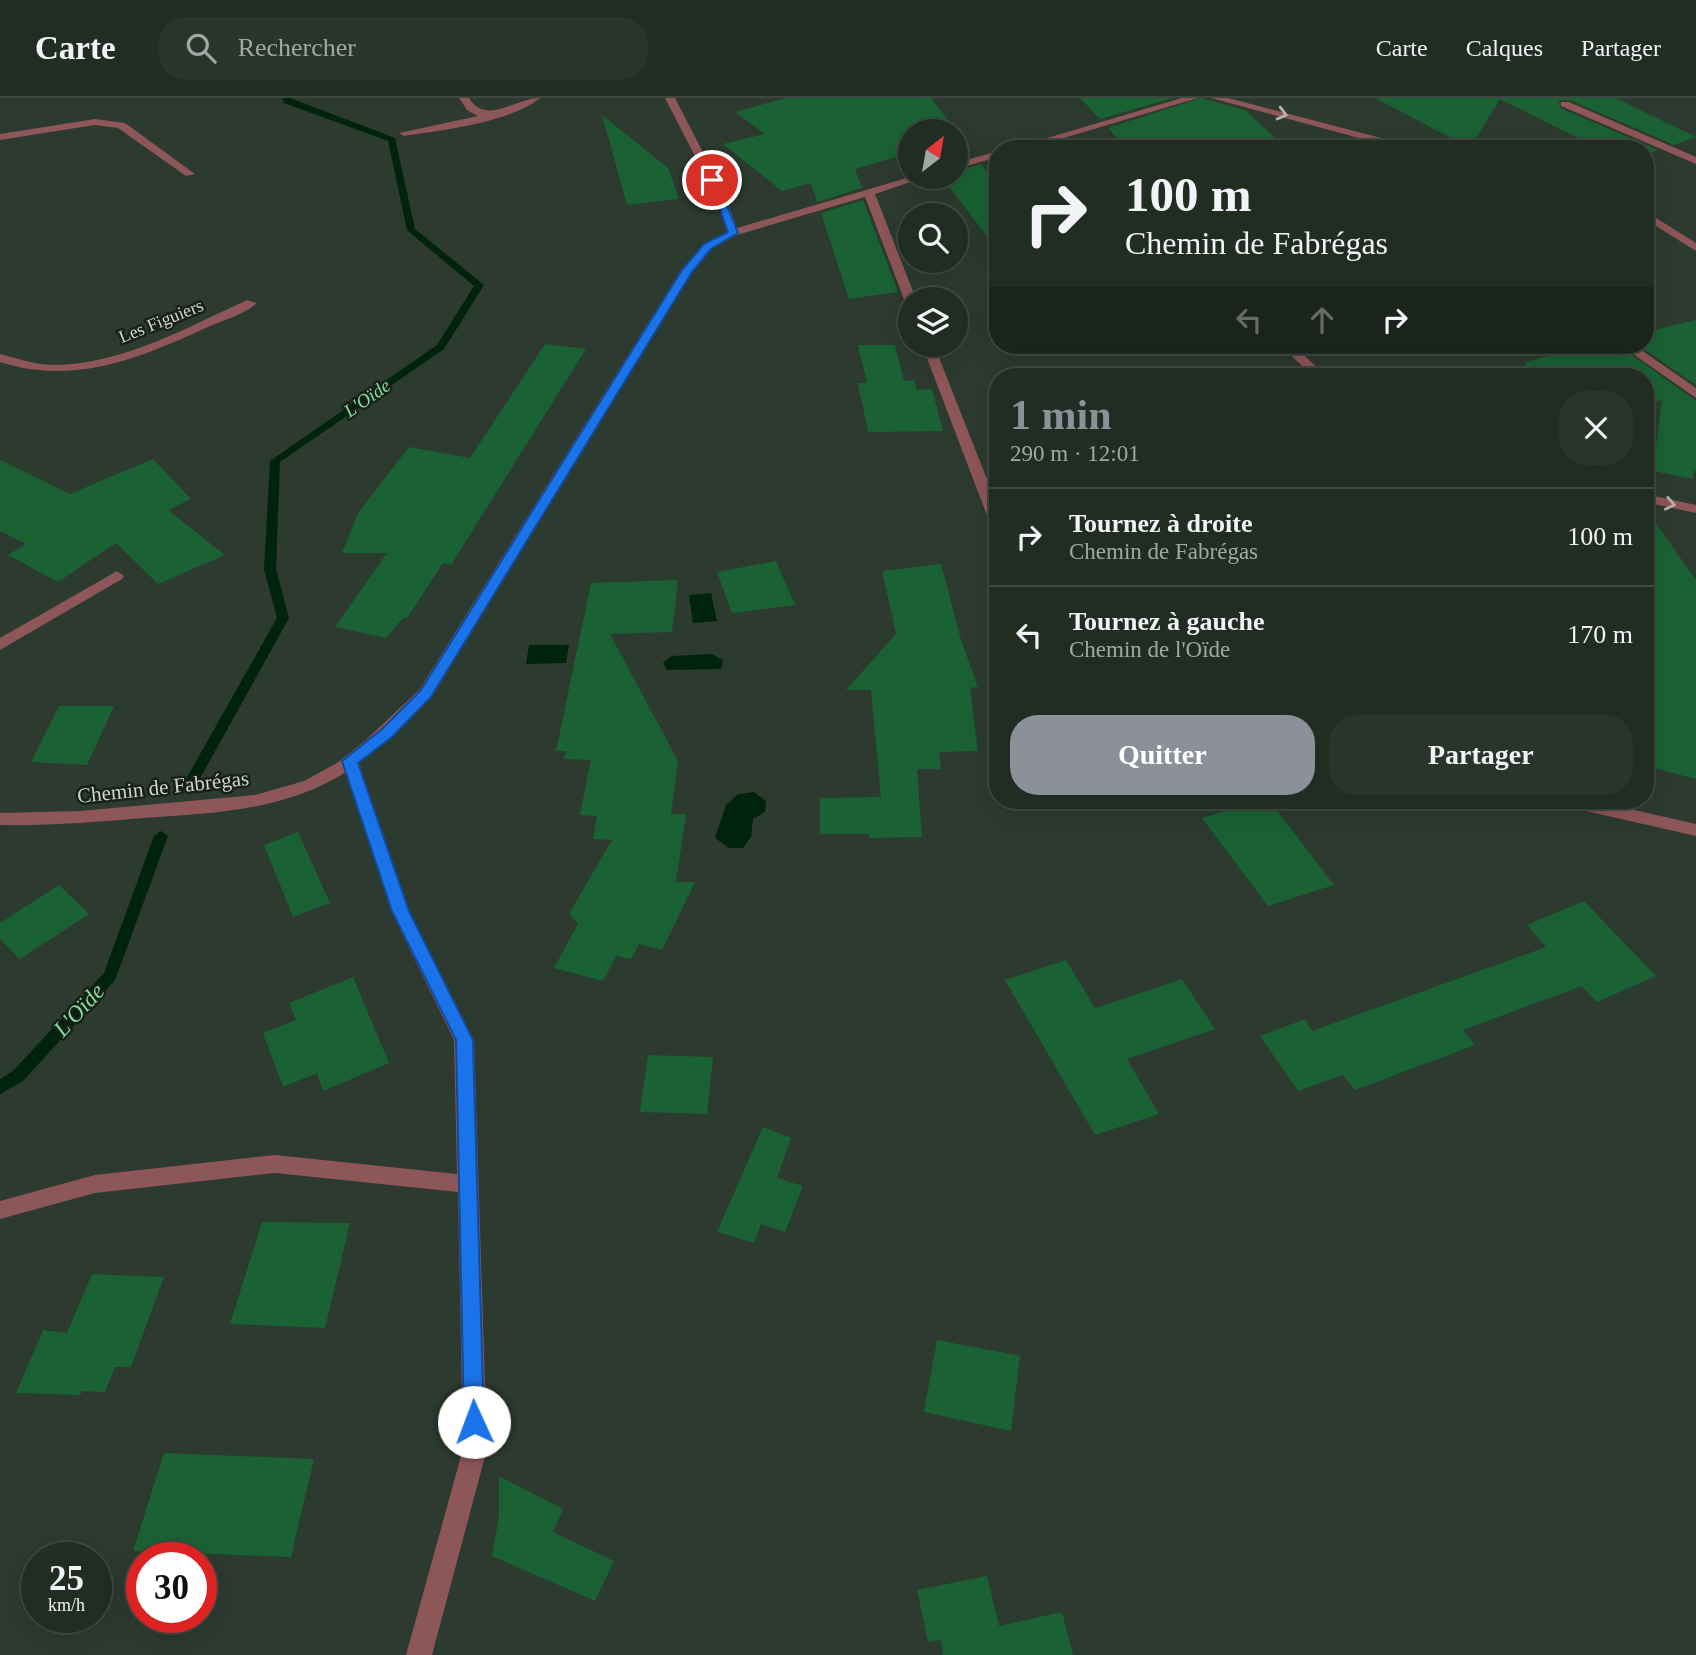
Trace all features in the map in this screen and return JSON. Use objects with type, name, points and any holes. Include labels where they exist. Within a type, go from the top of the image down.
[{"type":"street","points":[[464,98],[469,109],[477,114],[493,115]]},
{"type":"street","points":[[404,132],[466,123],[536,98]]},
{"type":"street","points":[[670,98],[719,193],[733,233]]},
{"type":"street","points":[[1046,140],[1193,98]]},
{"type":"street","points":[[1216,98],[1377,140]]},
{"type":"street","points":[[1283,103],[1404,140]]},
{"type":"street","points":[[1565,104],[1648,140]]},
{"type":"street","points":[[0,137],[95,122],[121,125],[190,174]]},
{"type":"street","points":[[1654,143],[1696,161]]},
{"type":"street","points":[[968,163],[989,157]]},
{"type":"street","name":"Chemin de Fabrégas","points":[[0,819],[70,818],[245,803],[309,785],[350,761],[387,733],[426,693],[687,270],[707,247],[733,233],[898,183]]},
{"type":"street","points":[[869,192],[905,287]]},
{"type":"street","points":[[1654,220],[1696,248]]},
{"type":"street","name":"Les Figuiers","points":[[0,358],[33,368],[76,367],[139,352],[251,303]]},
{"type":"street","points":[[1296,354],[1311,368]]},
{"type":"street","points":[[1639,354],[1696,394]]},
{"type":"street","points":[[933,357],[989,503]]},
{"type":"street","points":[[1654,500],[1696,509]]},
{"type":"street","points":[[0,645],[117,576]]},
{"type":"street","points":[[350,761],[400,911],[464,1040],[475,1448],[419,1655]]},
{"type":"street","points":[[1604,809],[1696,830]]},
{"type":"street","points":[[0,1210],[95,1184],[275,1164],[468,1184]]},
{"type":"shaded area","points":[[711,593],[717,621],[693,623],[689,595]]},
{"type":"shaded area","points":[[529,645],[569,645],[566,663],[526,664]]},
{"type":"shaded area","points":[[712,654],[723,660],[721,669],[667,670],[663,663],[672,656]]},
{"type":"shaded area","points":[[754,792],[766,801],[765,812],[753,819],[751,837],[743,848],[729,848],[715,838],[726,805],[738,794]]},
{"type":"building","points":[[786,98],[931,98],[947,119],[898,119],[898,156],[855,169],[862,188],[817,202],[811,183],[782,191],[723,144],[765,134],[735,112]]},
{"type":"building","points":[[1080,98],[1173,98],[1100,119]]},
{"type":"building","points":[[1201,98],[1245,110],[1277,140],[1119,140],[1108,128]]},
{"type":"building","points":[[1375,98],[1615,98],[1696,137],[1674,145],[1570,100],[1559,100],[1560,108],[1635,140],[1582,140],[1500,99],[1475,140],[1455,140]]},
{"type":"building","points":[[602,115],[668,168],[679,199],[627,205]]},
{"type":"building","points":[[981,164],[989,174],[989,239],[968,211],[968,203],[962,203],[951,189],[968,189],[968,168]]},
{"type":"building","points":[[863,200],[898,292],[849,299],[821,213]]},
{"type":"building","points":[[1696,320],[1696,385],[1651,354],[1654,354],[1654,330]]},
{"type":"building","points":[[545,344],[586,349],[451,565],[443,563],[407,618],[403,618],[386,638],[335,627],[387,553],[342,553],[358,513],[409,447],[470,458]]},
{"type":"building","points":[[858,345],[895,345],[904,381],[914,380],[917,390],[932,389],[943,431],[868,432],[858,383],[867,383]]},
{"type":"building","points":[[1557,354],[1631,354],[1650,368],[1525,368],[1525,362]]},
{"type":"building","points":[[1654,371],[1696,401],[1696,471],[1694,470],[1693,479],[1654,471],[1662,400],[1654,402]]},
{"type":"building","points":[[153,459],[191,499],[168,510],[225,555],[158,584],[116,543],[58,582],[8,555],[26,544],[0,531],[0,460],[70,494]]},
{"type":"building","points":[[1654,521],[1696,580],[1696,779],[1654,768]]},
{"type":"building","points":[[776,561],[795,605],[732,613],[717,572]]},
{"type":"building","points":[[941,564],[961,640],[978,687],[970,688],[978,751],[939,752],[941,769],[917,769],[922,837],[869,838],[869,834],[820,834],[820,798],[881,797],[871,690],[846,690],[896,634],[882,571]]},
{"type":"building","points":[[678,580],[672,632],[610,634],[678,761],[671,814],[686,814],[676,882],[695,882],[662,950],[639,944],[631,959],[616,956],[603,981],[554,968],[578,924],[569,914],[612,840],[593,839],[597,816],[580,815],[591,760],[564,759],[566,751],[556,751],[591,583]]},
{"type":"building","points":[[59,706],[114,706],[87,765],[31,762]]},
{"type":"building","points":[[1232,809],[1276,809],[1334,885],[1268,906],[1202,818]]},
{"type":"building","points":[[298,832],[330,903],[293,917],[264,845]]},
{"type":"building","points":[[59,885],[89,914],[20,959],[0,939],[0,923]]},
{"type":"building","points":[[1584,901],[1656,976],[1597,1002],[1582,986],[1463,1030],[1475,1045],[1355,1090],[1343,1075],[1298,1091],[1260,1036],[1305,1019],[1312,1031],[1546,947],[1527,925]]},
{"type":"building","points":[[1066,960],[1095,1008],[1182,979],[1215,1029],[1127,1059],[1159,1114],[1095,1135],[1005,980]]},
{"type":"building","points":[[353,977],[389,1063],[323,1091],[317,1073],[283,1087],[263,1033],[296,1020],[289,1003]]},
{"type":"building","points":[[648,1055],[713,1057],[707,1114],[640,1112]]},
{"type":"building","points":[[763,1127],[791,1138],[777,1178],[803,1186],[785,1232],[761,1224],[754,1243],[717,1232]]},
{"type":"building","points":[[262,1222],[350,1223],[325,1328],[230,1324]]},
{"type":"building","points":[[92,1274],[164,1277],[131,1367],[115,1367],[105,1392],[82,1391],[80,1395],[16,1393],[43,1330],[67,1333]]},
{"type":"building","points":[[937,1340],[1020,1356],[1011,1431],[924,1412]]},
{"type":"building","points":[[164,1453],[314,1459],[291,1557],[217,1554],[217,1542],[136,1542]]},
{"type":"building","points":[[499,1476],[563,1509],[553,1532],[614,1561],[595,1601],[492,1556],[499,1516]]},
{"type":"building","points":[[987,1576],[999,1626],[1062,1612],[1073,1655],[943,1655],[941,1640],[928,1642],[917,1590]]},
{"type":"waterway","name":"L'Oïde","points":[[193,779],[283,618],[270,569],[275,461],[441,347],[479,285],[411,230],[392,140],[287,101],[286,98]]},
{"type":"waterway","name":"L'Oïde","points":[[0,1087],[18,1076],[110,976],[161,836]]},
{"type":"route","points":[[474,1422],[464,1040],[400,911],[350,761],[387,733],[426,693],[687,270],[707,247],[733,233],[712,180]]}]
